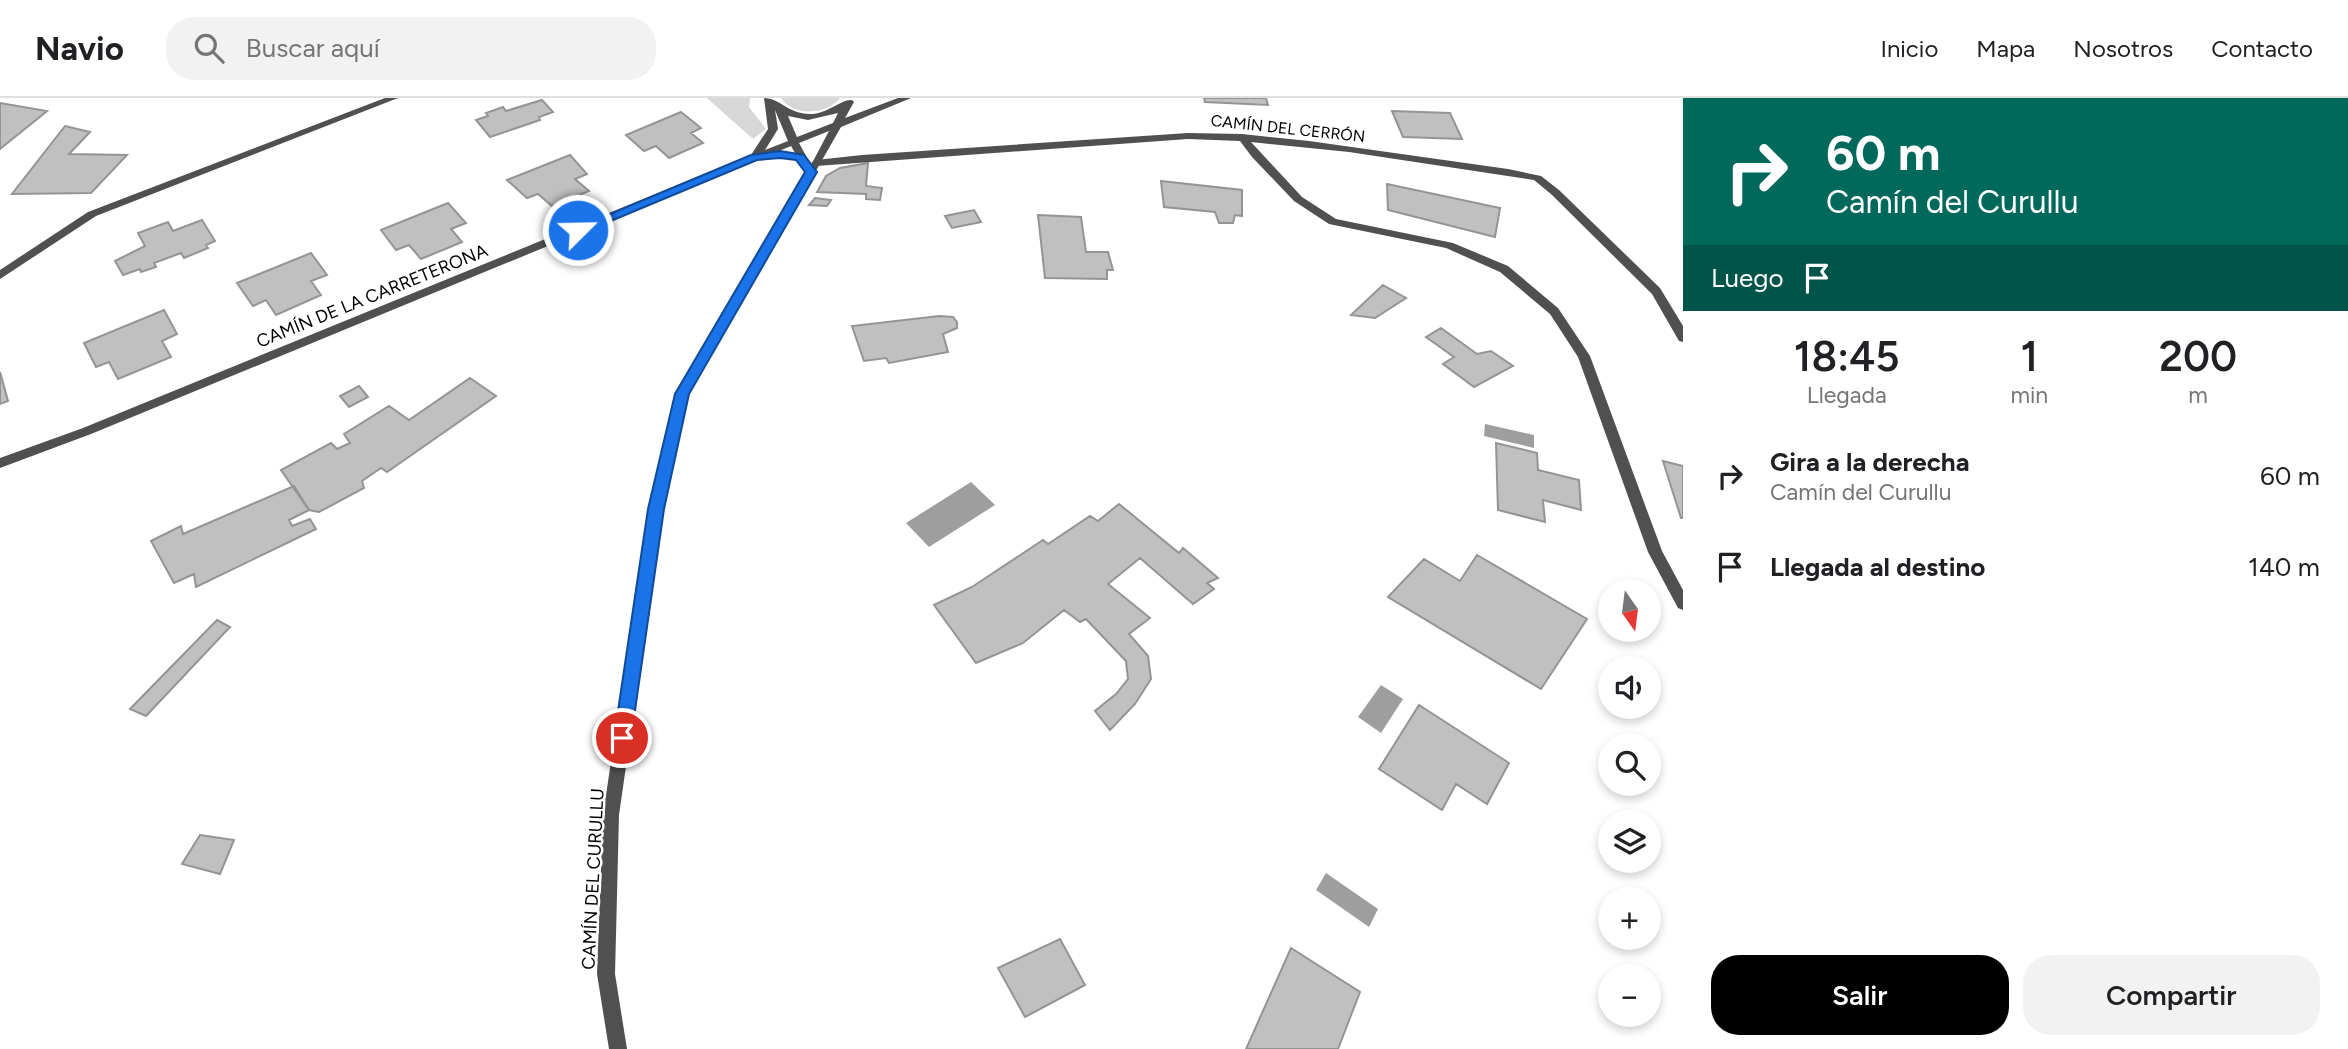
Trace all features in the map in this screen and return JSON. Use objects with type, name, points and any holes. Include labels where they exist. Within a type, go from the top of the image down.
[{"type":"street","points":[[0,275],[92,214],[393,98]]},
{"type":"street","points":[[769,98],[784,111],[837,127]]},
{"type":"street","points":[[755,157],[773,129],[769,98]]},
{"type":"street","name":"CAMÍN DE LA CARRETERONA","points":[[0,463],[87,431],[755,157],[906,98]]},
{"type":"street","points":[[784,111],[814,117],[827,115],[850,101]]},
{"type":"street","name":"CAMÍN DEL CURULLU","points":[[618,1049],[607,974],[611,815],[659,496],[682,394],[850,101]]},
{"type":"street","points":[[784,111],[800,157],[814,168]]},
{"type":"street","name":"CAMÍN DEL CERRÓN","points":[[814,168],[862,158],[1188,135],[1241,136],[1324,146],[1536,178],[1555,192],[1656,291],[1683,338]]},
{"type":"street","points":[[1241,136],[1255,155],[1298,199],[1334,222],[1448,246],[1504,269],[1554,311],[1584,356],[1655,552],[1683,604]]},
{"type":"street","name":"CAMÍN DE LA CARRETERONA","points":[[755,157],[800,157]]},
{"type":"shaded area","points":[[707,98],[750,98],[749,107],[766,129],[753,139]]},
{"type":"shaded area","points":[[781,98],[840,98],[827,108],[802,111],[786,104]]},
{"type":"shaded area","points":[[1485,424],[1534,435],[1534,448],[1484,436]]},
{"type":"shaded area","points":[[971,482],[995,505],[929,547],[906,523]]},
{"type":"shaded area","points":[[1381,685],[1403,699],[1381,733],[1358,717]]},
{"type":"shaded area","points":[[1326,873],[1378,909],[1369,927],[1316,890]]},
{"type":"building","points":[[1204,98],[1266,98],[1268,105],[1205,102]]},
{"type":"building","points":[[542,100],[553,112],[539,117],[540,120],[490,137],[476,120],[503,107],[506,111]]},
{"type":"building","points":[[0,103],[47,111],[0,149]]},
{"type":"building","points":[[1392,111],[1450,113],[1462,139],[1403,137]]},
{"type":"building","points":[[681,112],[701,128],[691,133],[703,143],[669,158],[656,146],[644,151],[626,135]]},
{"type":"building","points":[[65,126],[90,132],[69,154],[127,155],[91,193],[12,194]]},
{"type":"building","points":[[570,155],[587,174],[575,179],[589,191],[552,206],[538,194],[527,198],[507,180]]},
{"type":"building","points":[[868,163],[866,186],[882,188],[880,200],[866,199],[866,194],[817,192],[826,176],[840,168]]},
{"type":"building","points":[[1161,181],[1242,190],[1242,216],[1235,215],[1233,223],[1219,223],[1215,212],[1164,207]]},
{"type":"building","points":[[1387,184],[1500,208],[1495,237],[1388,210]]},
{"type":"building","points":[[815,198],[831,200],[827,206],[809,205]]},
{"type":"building","points":[[448,203],[466,223],[451,229],[462,242],[421,259],[409,245],[396,250],[381,230]]},
{"type":"building","points":[[974,210],[981,222],[952,228],[945,216]]},
{"type":"building","points":[[1038,215],[1081,217],[1086,252],[1108,252],[1113,270],[1107,270],[1107,279],[1045,278]]},
{"type":"building","points":[[202,220],[215,241],[206,245],[208,248],[184,258],[181,253],[154,263],[156,267],[123,275],[115,261],[145,246],[138,233],[168,222],[173,231]]},
{"type":"building","points":[[311,253],[327,275],[311,281],[321,295],[276,315],[266,300],[253,306],[237,283]]},
{"type":"building","points":[[1383,285],[1406,298],[1375,318],[1351,315]]},
{"type":"building","points":[[164,310],[177,334],[162,341],[171,357],[118,379],[109,362],[96,367],[84,343]]},
{"type":"building","points":[[939,316],[953,317],[957,322],[957,328],[943,334],[948,352],[889,363],[886,358],[864,361],[852,326]]},
{"type":"building","points":[[1441,328],[1477,354],[1491,351],[1513,366],[1474,387],[1443,364],[1454,357],[1426,337]]},
{"type":"building","points":[[0,372],[8,401],[0,404]]},
{"type":"building","points":[[470,378],[496,396],[387,472],[381,468],[362,481],[364,488],[319,512],[309,510],[281,470],[331,443],[337,449],[350,443],[344,434],[389,406],[409,420]]},
{"type":"building","points":[[359,386],[368,397],[349,407],[340,396]]},
{"type":"building","points":[[1496,443],[1537,453],[1538,470],[1579,480],[1581,510],[1543,500],[1545,522],[1498,510]]},
{"type":"building","points":[[1663,461],[1683,466],[1683,518],[1681,518]]},
{"type":"building","points":[[294,486],[309,510],[289,520],[292,526],[310,519],[316,529],[196,587],[194,574],[174,583],[151,541],[181,526],[183,534]]},
{"type":"building","points":[[1119,504],[1179,553],[1183,548],[1218,578],[1207,583],[1214,589],[1193,604],[1140,558],[1108,584],[1150,618],[1129,634],[1148,656],[1151,679],[1135,704],[1110,730],[1095,711],[1116,694],[1128,679],[1126,661],[1086,619],[1080,622],[1064,610],[1023,643],[976,663],[934,605],[972,587],[1043,540],[1048,544],[1090,516],[1098,521]]},
{"type":"building","points":[[1477,555],[1587,619],[1541,689],[1388,597],[1424,559],[1460,581]]},
{"type":"building","points":[[217,620],[230,627],[146,716],[130,709]]},
{"type":"building","points":[[1419,705],[1509,763],[1487,804],[1456,784],[1442,810],[1379,769]]},
{"type":"building","points":[[200,835],[234,840],[220,874],[182,864]]},
{"type":"building","points":[[1060,939],[1085,985],[1025,1017],[998,968]]},
{"type":"building","points":[[1291,948],[1360,992],[1338,1049],[1246,1049]]},
{"type":"route","points":[[578,230],[755,157],[800,157],[811,172],[682,394],[656,509],[622,738]]}]
